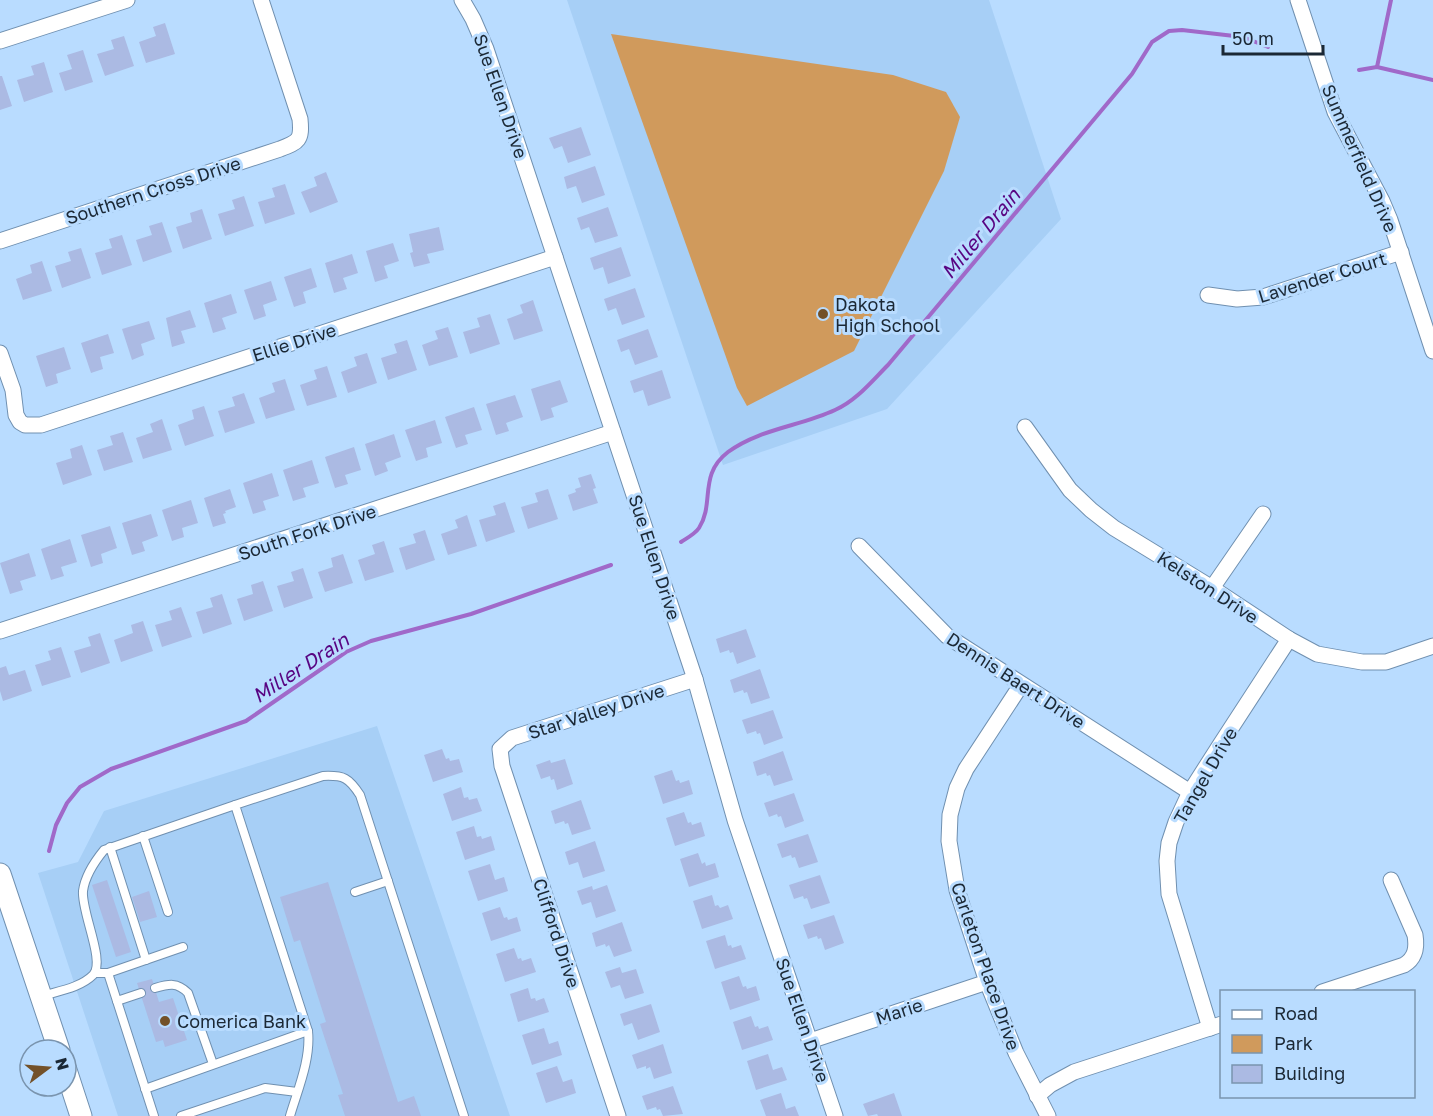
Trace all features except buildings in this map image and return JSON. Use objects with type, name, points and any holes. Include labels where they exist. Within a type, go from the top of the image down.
[{"type":"street","points":[[0,41],[127,0]]},
{"type":"street","name":"Southern Cross Drive","points":[[0,241],[294,143],[302,133],[300,119],[261,0]]},
{"type":"street","name":"Summerfield Drive","points":[[1298,0],[1335,112],[1382,201],[1433,351]]},
{"type":"street","name":"Sue Ellen Drive","points":[[463,1],[486,49],[695,679],[735,820],[835,1116]]},
{"type":"street","name":"Lavender Court","points":[[1208,295],[1237,299],[1263,297],[1401,252]]},
{"type":"street","name":"Ellie Drive","points":[[0,353],[12,390],[16,415],[25,425],[42,425],[555,257]]},
{"type":"street","name":"Kelston Drive","points":[[1025,427],[1070,490],[1091,510],[1114,528],[1212,588],[1289,639],[1317,654],[1362,662],[1386,662],[1433,646]]},
{"type":"street","name":"South Fork Drive","points":[[0,631],[613,432]]},
{"type":"street","points":[[1212,588],[1263,513]]},
{"type":"street","name":"Dennis Baert Drive","points":[[859,546],[947,636],[1190,792]]},
{"type":"street","name":"Tangel Drive","points":[[1216,1026],[1173,910],[1167,877],[1170,843],[1176,822],[1190,792],[1289,639]]},
{"type":"street","name":"Star Valley Drive","points":[[500,749],[512,738],[695,679]]},
{"type":"street","name":"Carleton Place Drive","points":[[1021,685],[966,769],[957,788],[950,815],[949,841],[957,890],[987,982],[1016,1053],[1048,1116]]},
{"type":"street","name":"Clifford Drive","points":[[500,749],[502,766],[618,1116]]},
{"type":"street","points":[[0,874],[55,1038]]},
{"type":"street","points":[[1328,990],[1410,962],[1415,951],[1415,935],[1391,880]]},
{"type":"street","name":"Marie","points":[[810,1041],[987,982]]},
{"type":"street","points":[[1037,1096],[1050,1085],[1074,1072],[1216,1026]]},
{"type":"street","points":[[75,1098],[81,1116]]},
{"type":"lane","points":[[42,996],[83,983],[95,973],[96,950],[83,906],[83,889],[96,860],[104,850],[323,776],[336,775],[350,780],[360,795],[464,1116]]},
{"type":"lane","points":[[235,805],[308,1031],[307,1057],[290,1116]]},
{"type":"lane","points":[[143,836],[168,912]]},
{"type":"lane","points":[[110,847],[146,960]]},
{"type":"lane","points":[[355,891],[388,881]]},
{"type":"lane","points":[[95,973],[108,973],[183,947]]},
{"type":"lane","points":[[108,973],[154,1116]]},
{"type":"lane","points":[[155,988],[170,983],[182,986],[186,990],[213,1064]]},
{"type":"lane","points":[[117,1001],[141,993]]},
{"type":"lane","points":[[145,1089],[308,1031]]},
{"type":"lane","points":[[182,1116],[265,1088],[297,1092]]},
{"type":"shaded area","name":"Dakota High School","points":[[567,0],[989,0],[1061,219],[887,409],[723,465]]},
{"type":"shaded area","points":[[377,726],[510,1116],[118,1116],[38,873],[78,862],[104,811]]},
{"type":"green space","points":[[611,34],[893,75],[946,92],[960,117],[944,171],[854,351],[747,406],[737,388]]},
{"type":"waterway","points":[[1377,67],[1391,0]]},
{"type":"waterway","name":"Miller Drain","points":[[681,542],[699,528],[704,518],[713,470],[728,452],[753,438],[843,406],[888,365],[1132,74],[1152,42],[1169,31],[1182,30],[1243,37],[1268,47]]},
{"type":"waterway","name":"Miller Drain","points":[[1359,70],[1377,67],[1433,80]]},
{"type":"waterway","name":"Miller Drain","points":[[49,851],[56,825],[67,803],[80,787],[111,769],[246,721],[346,652],[371,641],[471,614],[611,565]]},
{"type":"place","name":"Dakota High School","points":[[823,314]]},
{"type":"place","name":"Comerica Bank","points":[[165,1021]]}]
